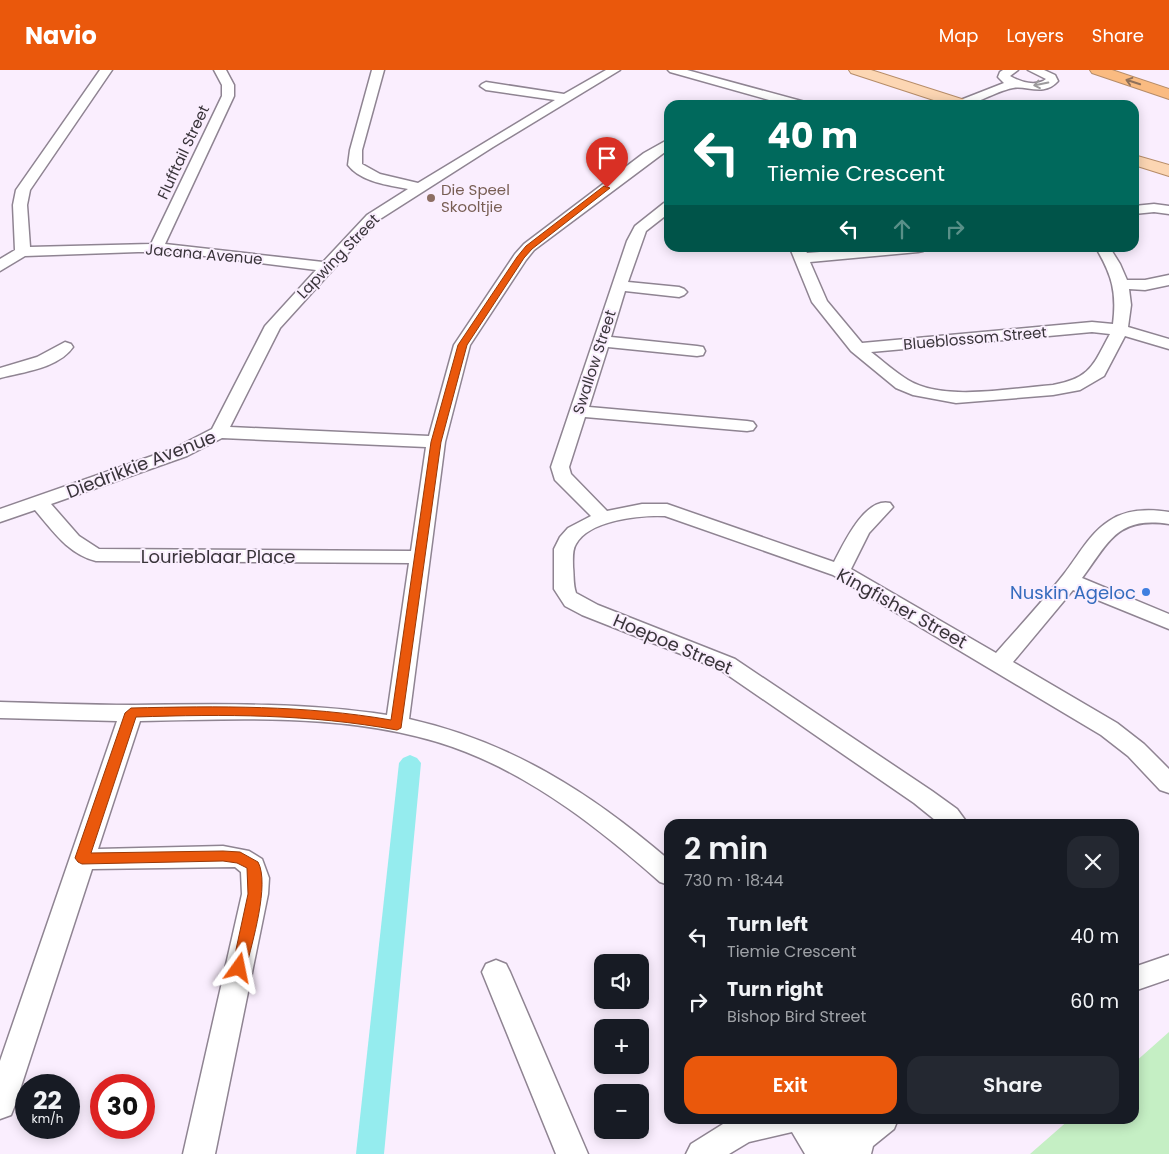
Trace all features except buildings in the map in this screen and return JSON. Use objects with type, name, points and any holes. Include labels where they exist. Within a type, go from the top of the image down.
[{"type":"highway","points":[[1097,70],[1169,94]]},
{"type":"highway","points":[[1143,70],[1169,78]]},
{"type":"main road","points":[[856,70],[952,100]]},
{"type":"main road","points":[[919,89],[952,94],[985,94]]},
{"type":"main road","points":[[1139,162],[1169,171]]},
{"type":"street","points":[[0,266],[22,252],[24,239],[20,199],[23,190],[106,70]]},
{"type":"street","name":"Flufftail Street","points":[[156,248],[228,96],[228,85],[220,70]]},
{"type":"street","points":[[378,70],[356,150],[355,166],[358,170],[372,176],[418,187]]},
{"type":"street","name":"Lapwing Street","points":[[219,432],[268,333],[372,218],[418,187],[614,70]]},
{"type":"street","points":[[674,70],[783,100]]},
{"type":"street","points":[[1012,70],[1004,74],[1004,77],[1014,83],[1033,86],[1048,83],[1052,80],[1052,77],[1047,74],[1034,70]]},
{"type":"street","points":[[972,100],[1014,83]]},
{"type":"street","points":[[486,86],[566,98]]},
{"type":"street","points":[[757,100],[769,96]]},
{"type":"street","points":[[397,725],[436,442],[462,345],[520,257],[537,240],[664,147]]},
{"type":"street","points":[[1139,205],[1169,210]]},
{"type":"street","name":"Swallow Street","points":[[603,518],[560,472],[600,341],[636,235],[664,210]]},
{"type":"street","name":"Jacana Avenue","points":[[22,252],[156,248],[326,267]]},
{"type":"street","points":[[822,252],[798,253],[820,302],[857,348],[902,384],[919,391],[956,398],[1053,390],[1074,386],[1098,372],[1116,335],[1123,305],[1121,284],[1113,264],[1106,252]]},
{"type":"street","points":[[1121,284],[1145,285],[1169,280]]},
{"type":"street","points":[[619,286],[679,292]]},
{"type":"street","name":"Blueblossom Street","points":[[857,348],[1092,327],[1116,335],[1169,344]]},
{"type":"street","points":[[600,341],[697,351]]},
{"type":"street","points":[[0,373],[45,359],[65,347]]},
{"type":"street","points":[[578,411],[746,426]]},
{"type":"street","name":"Diedrikkie Avenue","points":[[0,516],[181,452],[219,432],[436,442]]},
{"type":"street","name":"Lourieblaar Place","points":[[39,502],[78,545],[86,552],[96,555],[419,557]]},
{"type":"street","points":[[840,571],[860,530],[883,507]]},
{"type":"street","name":"Kingfisher Street","points":[[603,518],[639,510],[667,510],[840,571],[1124,739],[1169,784]]},
{"type":"street","points":[[1000,664],[1070,581],[1109,530],[1119,523],[1153,515],[1169,518]]},
{"type":"street","name":"Hoepoe Street","points":[[603,518],[577,532],[568,541],[564,549],[563,589],[569,599],[590,610],[727,664],[922,797],[951,819]]},
{"type":"street","points":[[1070,581],[1169,622]]},
{"type":"street","points":[[0,710],[131,713],[187,711],[293,712],[346,716],[397,725],[434,734],[474,747],[529,773],[602,819],[664,871]]},
{"type":"street","points":[[0,1105],[9,1055],[82,858],[131,713]]},
{"type":"street","points":[[82,858],[223,856],[240,858],[253,866],[256,878],[255,894],[199,1154]]},
{"type":"street","points":[[1139,977],[1169,966]]},
{"type":"street","points":[[496,972],[572,1154]]},
{"type":"street","points":[[702,1154],[747,1124]]},
{"type":"street","points":[[807,1124],[822,1154]]},
{"type":"street","points":[[837,1124],[855,1153]]},
{"type":"street","points":[[855,1153],[862,1136],[877,1124]]},
{"type":"green space","points":[[1169,1032],[1169,1154],[1030,1154],[1064,1124],[1139,1124],[1139,1059]]},
{"type":"waterway","points":[[370,1154],[410,763]]},
{"type":"place","name":"Die Speel Skooltjie","points":[[431,198]]},
{"type":"place","name":"Nuskin Ageloc","points":[[1146,592]]},
{"type":"route","points":[[239,968],[255,894],[256,878],[253,866],[240,858],[223,856],[82,858],[131,713],[187,711],[293,712],[346,716],[397,725],[436,442],[462,345],[520,257],[529,247],[607,188]]}]
